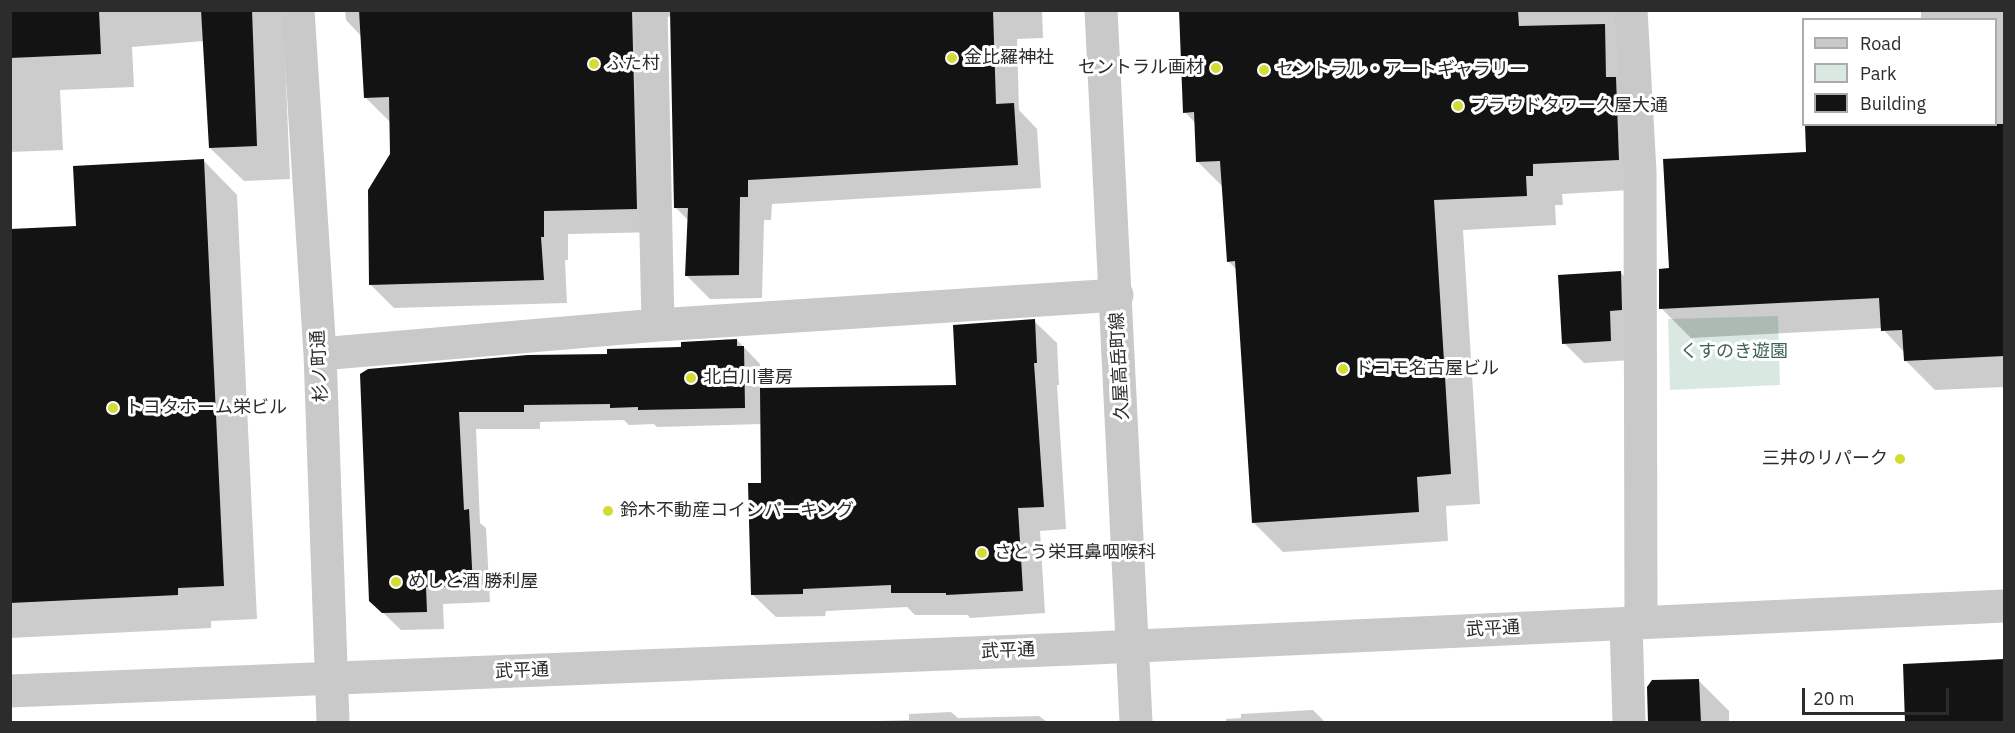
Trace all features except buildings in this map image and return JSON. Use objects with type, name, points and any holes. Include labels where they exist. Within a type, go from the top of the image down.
[{"type":"street","name":"杉ノ町通","points":[[298,10],[320,354],[333,723]]},
{"type":"street","points":[[651,10],[658,325]]},
{"type":"street","name":"久屋高岳町線","points":[[1101,10],[1117,295],[1136,723]]},
{"type":"street","points":[[1629,723],[1634,622],[1640,172],[1631,10]]},
{"type":"street","points":[[320,354],[658,325],[1117,295]]},
{"type":"street","name":"武平通","points":[[10,691],[1132,646],[2004,606]]},
{"type":"green space","name":"くすのき遊園","points":[[1778,316],[1780,385],[1670,390],[1668,319]]},
{"type":"place","name":"金比羅神社","points":[[952,58]]},
{"type":"place","name":"ふた村","points":[[594,64]]},
{"type":"place","name":"セントラル画材","points":[[1216,68]]},
{"type":"place","name":"セントラル・アートギャラリー","points":[[1264,70]]},
{"type":"place","name":"プラウドタワー久屋大通","points":[[1458,106]]},
{"type":"place","name":"ドコモ名古屋ビル","points":[[1343,369]]},
{"type":"place","name":"北白川書房","points":[[691,378]]},
{"type":"place","name":"トヨタホーム栄ビル","points":[[113,408]]},
{"type":"place","name":"三井のリパーク","points":[[1900,459]]},
{"type":"place","name":"鈴木不動産コインパーキング","points":[[608,511]]},
{"type":"place","name":"さとう栄耳鼻咽喉科","points":[[982,553]]},
{"type":"place","name":"めしと酒 勝利屋","points":[[396,582]]}]
